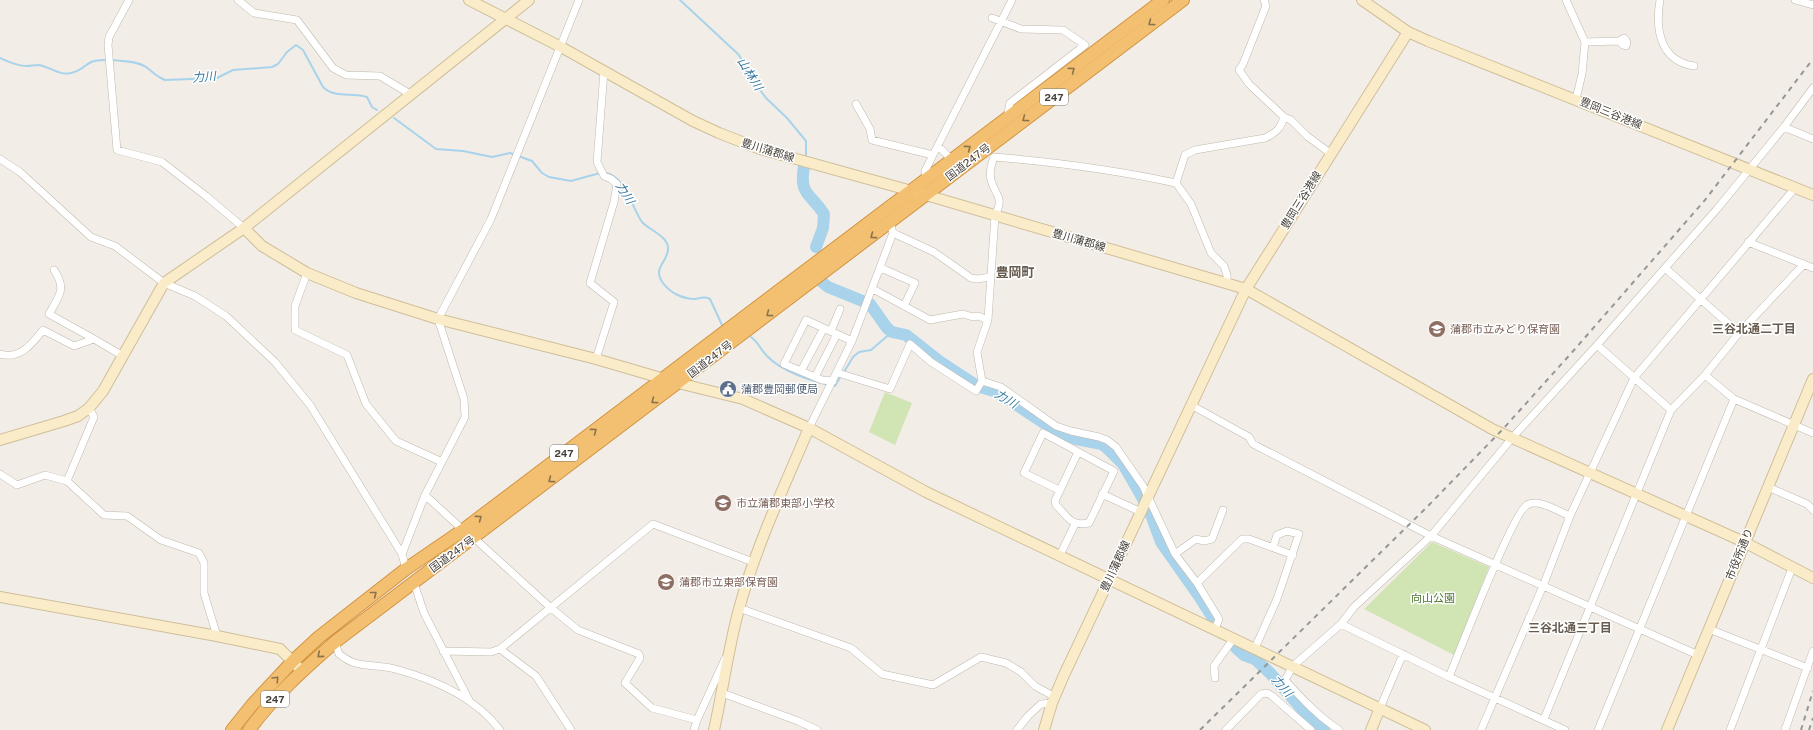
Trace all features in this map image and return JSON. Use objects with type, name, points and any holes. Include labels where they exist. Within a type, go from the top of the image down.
[{"type":"highway","name":"国道247号","points":[[232,730],[252,705],[292,661],[319,637],[406,569],[463,530],[1163,0]]},
{"type":"highway","name":"国道247号","points":[[250,730],[262,713],[302,671],[335,642],[678,383],[892,228],[926,195],[1182,0]]},
{"type":"street","points":[[129,0],[109,37],[118,150],[162,162],[206,196],[244,228],[262,246],[307,273],[356,293],[438,318],[664,377],[678,383],[743,399],[809,428],[926,492],[1426,730]]},
{"type":"street","points":[[238,0],[254,13],[297,20],[333,68],[346,76],[380,76],[410,94]]},
{"type":"street","name":"豊川蒲郡線","points":[[469,0],[560,47],[693,121],[760,149],[926,195],[1246,288],[1053,700],[1044,730]]},
{"type":"street","points":[[0,440],[78,416],[89,408],[103,392],[164,283],[244,228],[529,0]]},
{"type":"street","points":[[402,554],[425,495],[465,417],[464,399],[438,318],[491,219],[579,0]]},
{"type":"street","points":[[926,180],[925,171],[1012,0]]},
{"type":"street","points":[[1264,0],[1266,6],[1243,64],[1239,70],[1249,84],[1284,117],[1291,120],[1307,136],[1330,153]]},
{"type":"street","name":"豊岡三谷港線","points":[[1362,0],[1408,32],[1813,195]]},
{"type":"street","points":[[1566,0],[1585,42],[1582,74],[1576,99]]},
{"type":"street","points":[[1660,0],[1658,11],[1658,36],[1672,57],[1686,65],[1694,66]]},
{"type":"street","points":[[1794,0],[1813,5]]},
{"type":"street","points":[[992,18],[1021,29],[1063,30],[1085,45],[1010,103],[1007,118]]},
{"type":"street","name":"豊岡三谷港線","points":[[1246,288],[1330,153],[1408,32]]},
{"type":"street","points":[[1585,42],[1619,41]]},
{"type":"street","points":[[596,359],[614,302],[590,283],[614,202],[617,184],[602,172],[597,162],[604,71]]},
{"type":"street","points":[[1339,730],[1322,718],[1285,680],[1293,666],[1341,624],[1354,607],[1431,536],[1512,438],[1597,345],[1749,170],[1813,88]]},
{"type":"street","points":[[856,104],[870,129],[872,140],[933,155]]},
{"type":"street","points":[[1176,182],[1185,155],[1195,150],[1266,138],[1275,133],[1281,127],[1284,117]]},
{"type":"street","points":[[1784,127],[1813,139]]},
{"type":"street","points":[[938,146],[952,160]]},
{"type":"street","points":[[841,374],[890,389],[910,344],[931,362],[976,391],[980,384],[977,352],[988,320],[995,215],[1000,205],[999,197],[991,180],[990,170],[994,157],[1052,162],[1118,171],[1176,182],[1191,204],[1211,253],[1224,266],[1228,275],[1227,282]]},
{"type":"street","points":[[0,158],[20,172],[92,236],[115,246],[164,283],[195,296],[226,316],[275,362],[310,405],[402,554],[406,569]]},
{"type":"street","points":[[1481,730],[1570,516],[1634,378],[1795,188]]},
{"type":"street","points":[[714,730],[722,693],[728,651],[753,562],[809,428],[832,384],[841,374],[852,341],[881,268],[892,228],[934,252],[971,278],[977,279],[990,277]]},
{"type":"street","points":[[1748,242],[1813,268]]},
{"type":"street","points":[[1544,719],[1671,410],[1705,375],[1739,332],[1804,264]]},
{"type":"street","points":[[881,268],[916,282],[904,306]]},
{"type":"street","points":[[1665,268],[1739,332]]},
{"type":"street","points":[[54,270],[61,280],[61,293],[49,314],[123,356]]},
{"type":"street","points":[[307,273],[295,306],[295,330],[347,355],[366,404],[396,441],[442,462]]},
{"type":"street","points":[[1246,288],[1492,429],[1744,542],[1813,578]]},
{"type":"street","points":[[873,289],[930,320],[963,314],[973,317],[978,316],[988,320]]},
{"type":"street","points":[[815,377],[834,333],[840,309]]},
{"type":"street","points":[[832,384],[784,364],[806,320],[852,341]]},
{"type":"street","points":[[801,371],[824,328]]},
{"type":"street","points":[[0,354],[20,354],[30,346],[43,330],[74,346],[94,339]]},
{"type":"street","points":[[1597,345],[1671,410]]},
{"type":"street","points":[[1705,375],[1734,399],[1813,432]]},
{"type":"street","name":"市役所通り","points":[[1666,730],[1813,379]]},
{"type":"street","points":[[980,384],[1001,388],[1056,426],[1107,440],[1116,447],[1125,458],[1145,504],[1175,554],[1197,583],[1219,619],[1215,629]]},
{"type":"street","points":[[1598,730],[1640,631],[1685,516],[1734,399]]},
{"type":"street","points":[[1191,405],[1249,437],[1253,444],[1431,536],[1496,564],[1640,631],[1698,655]]},
{"type":"street","points":[[67,481],[94,417],[89,408]]},
{"type":"street","points":[[1059,490],[1024,472],[1043,433],[1114,471],[1089,523],[1080,525],[1075,524],[1056,505],[1055,501],[1078,452]]},
{"type":"street","points":[[0,474],[17,485],[45,475],[67,481],[104,515],[128,516],[161,540],[198,553],[204,563],[204,593],[217,636]]},
{"type":"street","points":[[1768,487],[1807,504],[1813,510]]},
{"type":"street","points":[[1102,494],[1145,504]]},
{"type":"street","points":[[425,495],[463,530]]},
{"type":"street","points":[[1449,677],[1519,513],[1528,504],[1538,503],[1570,516]]},
{"type":"street","points":[[1175,554],[1196,539],[1204,541],[1212,539],[1223,510]]},
{"type":"street","points":[[444,651],[492,652],[500,649],[653,524],[753,562]]},
{"type":"street","points":[[1060,555],[1075,524]]},
{"type":"street","points":[[1255,648],[1277,599],[1299,534],[1287,531],[1277,535],[1273,547]]},
{"type":"street","points":[[474,538],[578,630],[639,654],[640,658],[626,683],[652,708],[697,720]]},
{"type":"street","points":[[1197,583],[1242,539],[1249,539],[1293,555]]},
{"type":"street","points":[[1730,730],[1792,568]]},
{"type":"street","points":[[414,582],[424,613],[469,700]]},
{"type":"street","points":[[0,598],[217,636],[280,649],[302,671]]},
{"type":"street","points":[[739,608],[851,648],[882,674],[933,685],[981,657],[1006,662],[1021,672],[1035,686],[1053,700]]},
{"type":"street","points":[[1341,624],[1449,677],[1544,719],[1565,730]]},
{"type":"street","points":[[1709,629],[1808,668]]},
{"type":"street","points":[[1215,678],[1214,666],[1234,638]]},
{"type":"street","points":[[335,642],[339,654],[352,663],[394,668],[438,684],[469,700],[493,720],[500,730]]},
{"type":"street","points":[[500,649],[536,676],[571,730]]},
{"type":"street","points":[[694,730],[728,651]]},
{"type":"street","points":[[1785,730],[1813,651]]},
{"type":"street","points":[[1371,730],[1403,654]]},
{"type":"street","points":[[722,693],[798,721],[817,730]]},
{"type":"street","points":[[1226,730],[1261,694],[1267,693],[1311,730]]},
{"type":"street","points":[[1017,730],[1028,716],[1041,704],[1053,700]]},
{"type":"green space","points":[[885,392],[912,403],[895,445],[869,432]]},
{"type":"green space","name":"向山公園","points":[[1432,542],[1489,567],[1454,655],[1364,609]]},
{"type":"waterway","name":"山林川","points":[[680,0],[739,55],[751,78],[766,98],[787,118],[806,141],[806,156]]},
{"type":"waterway","name":"力川","points":[[112,60],[130,62],[146,67],[157,76],[165,80],[217,78],[233,70],[272,67],[278,64],[287,52],[296,45],[303,50],[323,87],[333,93],[367,97],[372,107],[377,110]]},
{"type":"waterway","name":"力川","points":[[0,58],[13,64],[26,66],[39,65],[67,74],[77,71],[94,61],[107,60]]},
{"type":"waterway","name":"力川","points":[[394,118],[436,149],[463,151],[492,157],[510,153],[532,161],[542,173],[549,177],[571,181],[600,173]]},
{"type":"waterway","name":"山林川","points":[[804,166],[804,189],[824,214],[823,228],[816,247]]},
{"type":"waterway","name":"力川","points":[[605,173],[612,175],[618,180],[623,186],[642,222],[661,236],[667,243],[668,252],[659,273],[666,287],[681,297],[690,299],[704,297],[710,299],[722,325]]},
{"type":"waterway","name":"力川","points":[[822,282],[828,287],[870,304],[887,328],[892,332],[906,335],[939,361],[977,386],[997,392],[1056,431],[1076,439],[1102,444],[1109,450],[1123,464],[1150,512],[1161,542],[1213,618]]},
{"type":"waterway","name":"力川","points":[[844,372],[853,357],[859,352],[871,350],[892,332]]},
{"type":"waterway","name":"力川","points":[[751,337],[773,362],[799,376],[835,386],[841,376]]},
{"type":"waterway","name":"力川","points":[[1236,648],[1244,655],[1255,659],[1270,673],[1311,719],[1324,730]]},
{"type":"railway","points":[[1200,730],[1428,506],[1503,429],[1705,200],[1813,59]]},
{"type":"railway","points":[[1801,730],[1813,691]]},
{"type":"railway","points":[[1809,730],[1813,718]]},
{"type":"place","name":"蒲郡市立みどり保育園","points":[[1437,329]]},
{"type":"place","name":"蒲郡豊岡郵便局","points":[[728,389]]},
{"type":"place","name":"市立蒲郡東部小学校","points":[[723,503]]},
{"type":"place","name":"蒲郡市立東部保育園","points":[[666,582]]},
{"type":"district","name":"豊岡町","points":[[1015,272]]},
{"type":"district","name":"三谷北通二丁目","points":[[1754,329]]},
{"type":"district","name":"三谷北通三丁目","points":[[1570,628]]}]
